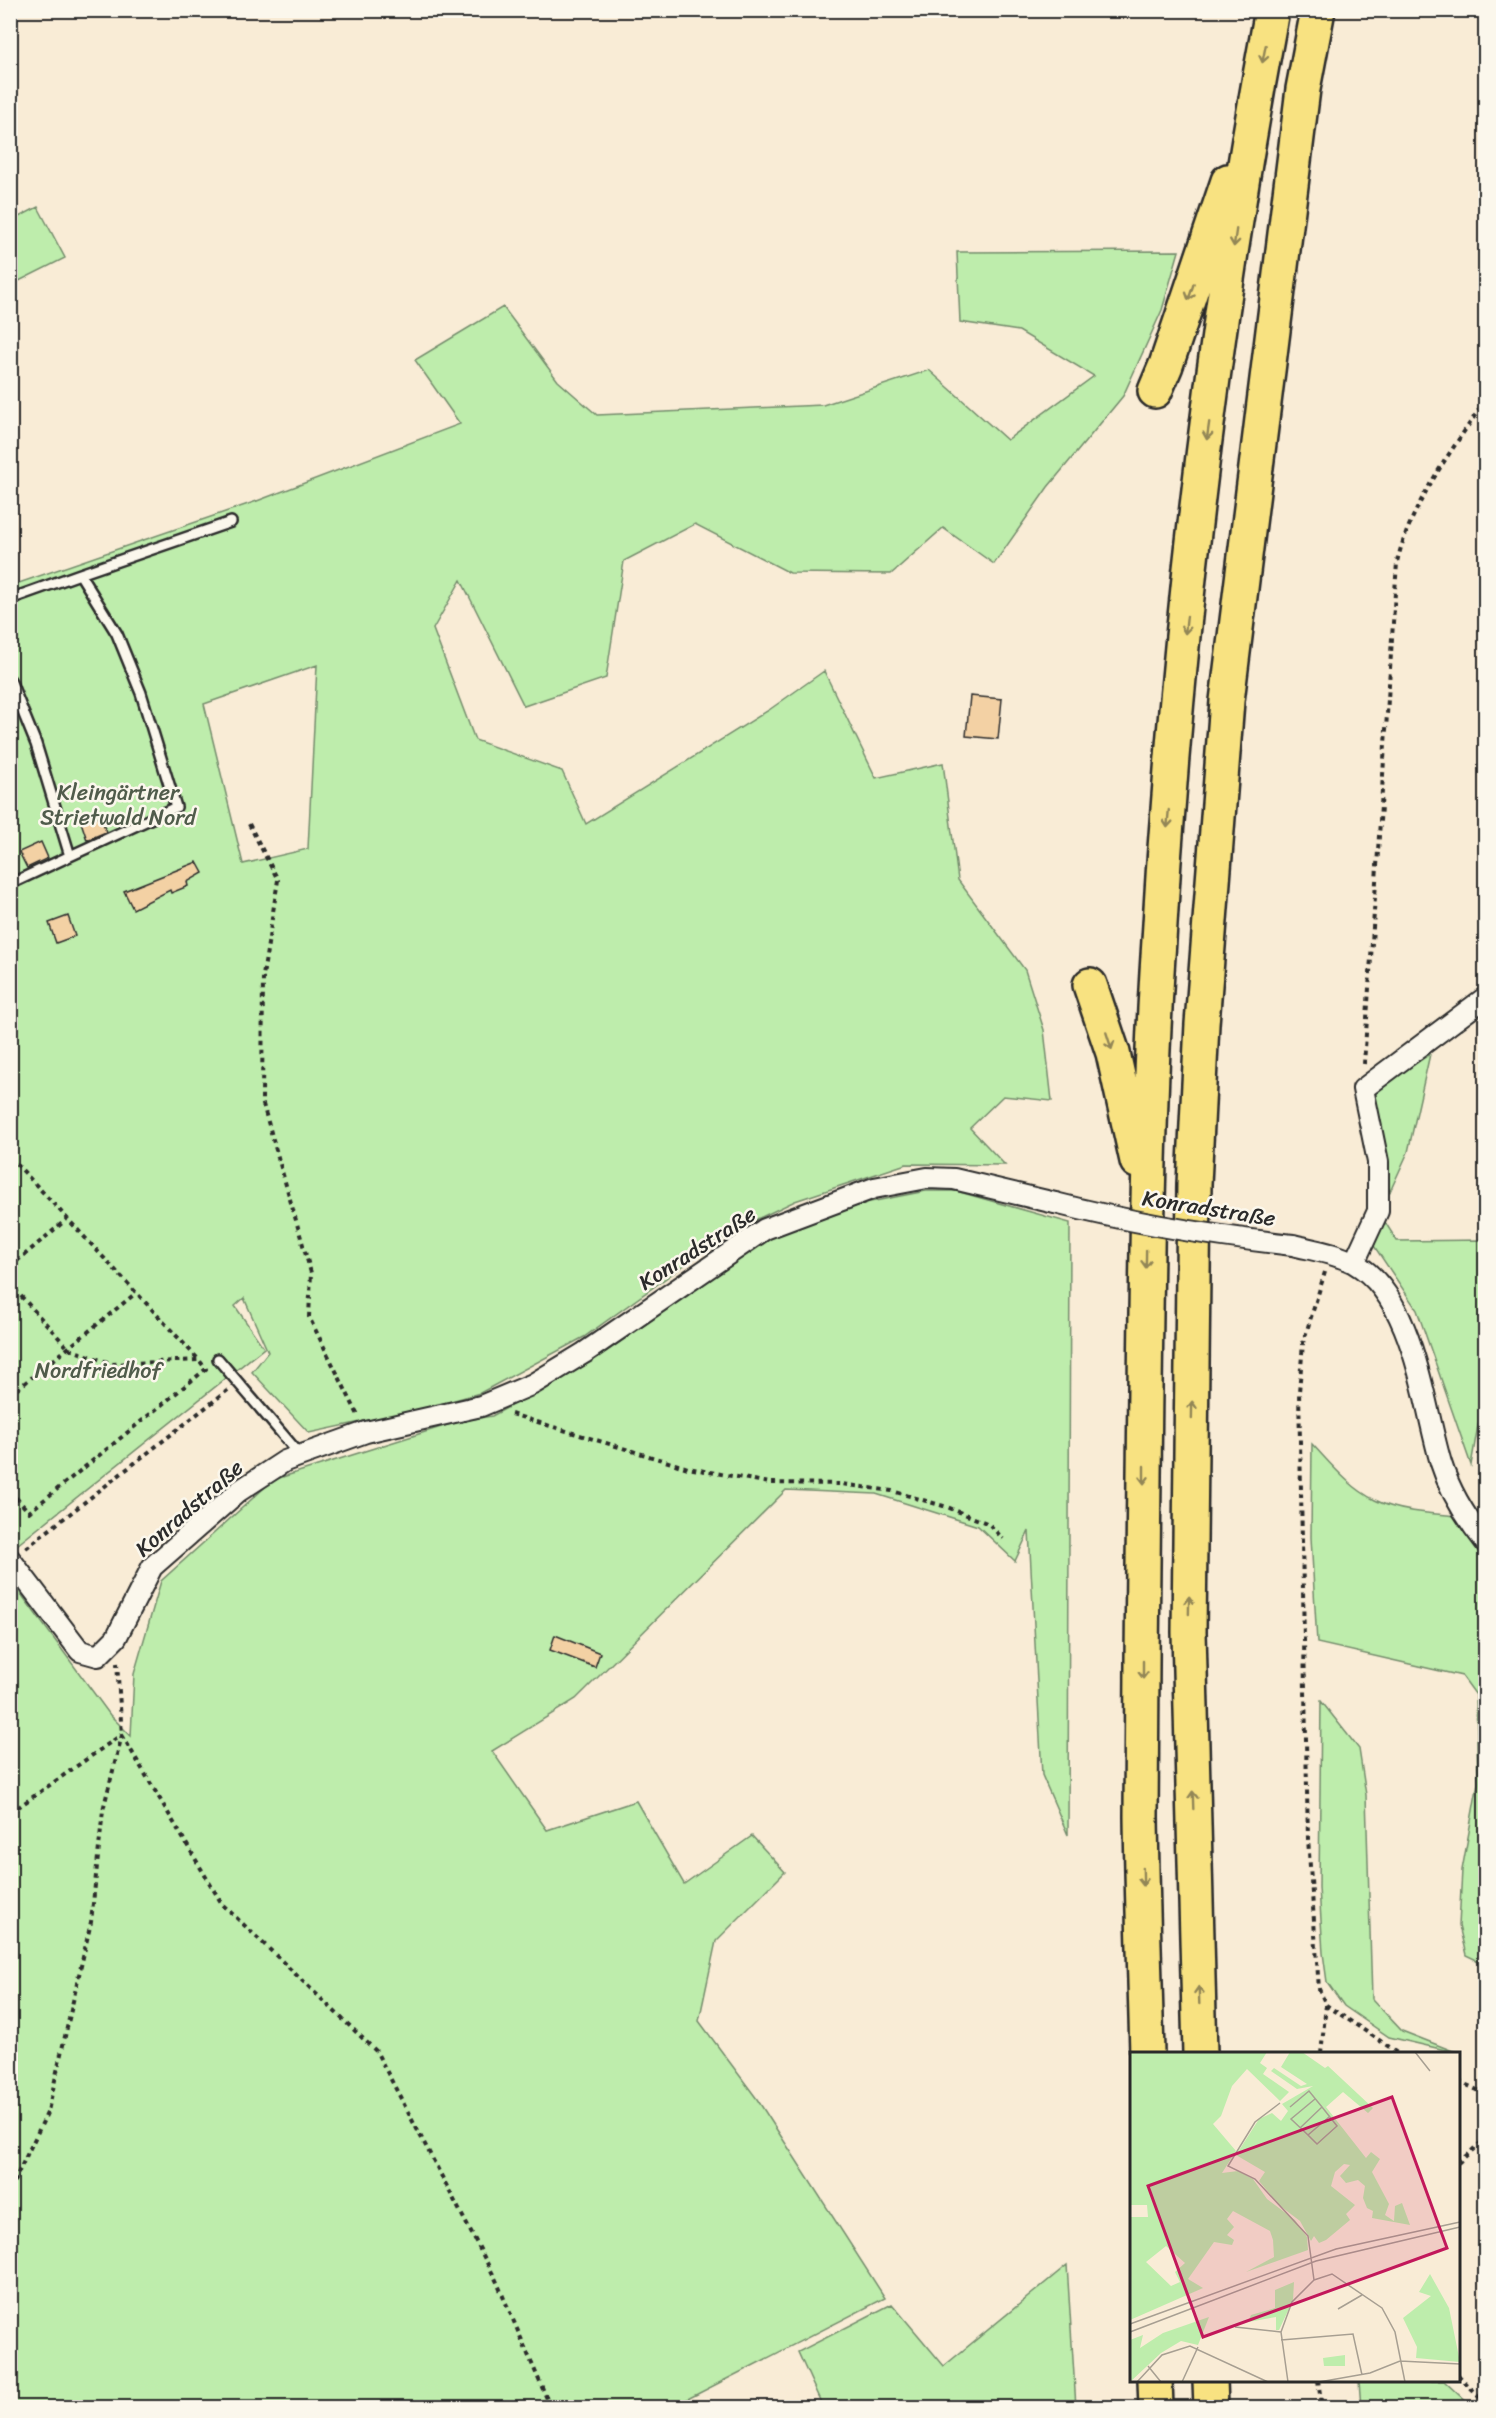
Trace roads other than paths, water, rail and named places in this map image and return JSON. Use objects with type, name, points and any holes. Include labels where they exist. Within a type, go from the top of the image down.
[{"type":"highway","points":[[1147,2052],[1141,1818],[1147,1200],[1158,960],[1179,695],[1199,503],[1256,97],[1272,10]]},
{"type":"highway","points":[[1200,2052],[1189,1632],[1194,1184],[1202,1024],[1227,700],[1303,89],[1318,10]]},
{"type":"highway","points":[[1155,391],[1169,357],[1256,97]]},
{"type":"highway","points":[[1090,985],[1113,1053],[1147,1200]]},
{"type":"highway","points":[[1155,2382],[1156,2408]]},
{"type":"highway","points":[[1210,2382],[1211,2408]]},
{"type":"street","points":[[1354,1263],[1378,1211],[1378,1162],[1363,1089],[1485,997]]},
{"type":"street","name":"Konradstraße","points":[[11,1560],[80,1651],[98,1656],[116,1638],[152,1567],[239,1491],[285,1461],[366,1432],[481,1406],[533,1384],[573,1360],[765,1229],[874,1188],[927,1178],[954,1179],[1143,1224],[1293,1245],[1330,1254],[1354,1263],[1387,1294],[1404,1328],[1442,1465],[1455,1498],[1485,1542]]},
{"type":"lane","points":[[10,598],[231,522]]},
{"type":"lane","points":[[10,884],[176,807],[141,693],[117,634],[80,574]]},
{"type":"lane","points":[[10,680],[36,744],[70,856]]},
{"type":"lane","points":[[218,1359],[301,1456]]},
{"type":"park label","name":"Kleingärtner Strietwald Nord","points":[[118,804]]},
{"type":"park label","name":"Nordfriedhof","points":[[98,1370]]}]
